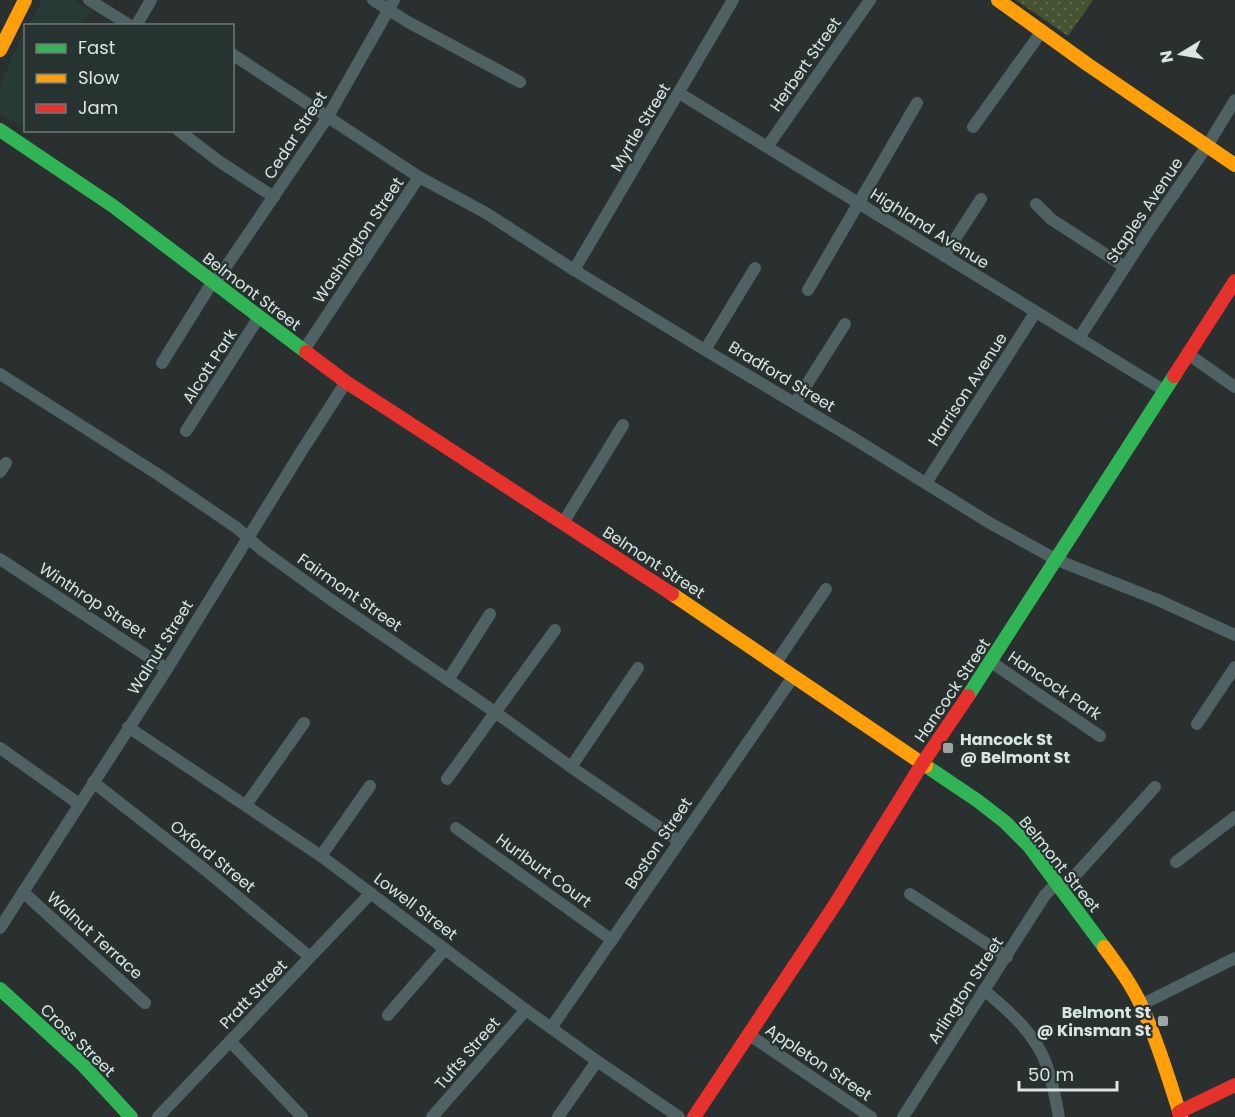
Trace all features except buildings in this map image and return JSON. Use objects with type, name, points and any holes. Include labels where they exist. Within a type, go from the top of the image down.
[{"type":"street","points":[[1,47],[25,0]]},
{"type":"street","points":[[90,0],[128,24]]},
{"type":"street","points":[[137,24],[151,0]]},
{"type":"street","points":[[373,0],[391,4],[408,22],[520,82]]},
{"type":"street","name":"Myrtle Street","points":[[574,270],[733,0]]},
{"type":"street","name":"Herbert Street","points":[[767,147],[870,0]]},
{"type":"street","points":[[998,0],[1235,165]]},
{"type":"street","name":"Cedar Street","points":[[162,363],[214,282],[327,118],[391,4]]},
{"type":"street","points":[[973,127],[1042,31]]},
{"type":"street","name":"Bradford Street","points":[[234,55],[419,177],[486,213],[574,270],[988,522],[1057,560],[1158,600],[1235,635]]},
{"type":"street","name":"Highland Avenue","points":[[679,93],[1164,391]]},
{"type":"street","name":"Staples Avenue","points":[[1079,338],[1235,100]]},
{"type":"street","points":[[808,290],[917,103]]},
{"type":"street","name":"Belmont Street","points":[[0,130],[113,206],[346,382],[692,607],[978,801],[1005,822],[1029,846],[1110,954],[1141,1005],[1180,1114]]},
{"type":"street","points":[[181,132],[220,162],[274,197]]},
{"type":"street","name":"Washington Street","points":[[304,350],[419,177]]},
{"type":"street","points":[[944,256],[981,199]]},
{"type":"street","points":[[1036,204],[1051,219],[1125,267]]},
{"type":"street","points":[[705,350],[755,268]]},
{"type":"street","name":"Hancock Street","points":[[694,1117],[836,903],[922,764],[991,662],[1235,281]]},
{"type":"street","name":"Harrison Avenue","points":[[926,483],[1035,312]]},
{"type":"street","name":"Alcott Park","points":[[186,432],[260,317]]},
{"type":"street","points":[[795,403],[845,324]]},
{"type":"street","points":[[1188,354],[1235,387]]},
{"type":"street","name":"Fairmont Street","points":[[0,374],[159,475],[237,528],[262,550],[321,592],[679,841]]},
{"type":"street","name":"Walnut Street","points":[[0,928],[167,669],[346,382]]},
{"type":"street","points":[[563,523],[623,425]]},
{"type":"street","name":"Winthrop Street","points":[[0,559],[167,669]]},
{"type":"street","points":[[775,664],[826,589]]},
{"type":"street","points":[[448,680],[490,614]]},
{"type":"street","points":[[447,779],[555,630]]},
{"type":"street","name":"Hancock Park","points":[[991,662],[1100,736]]},
{"type":"street","points":[[1197,724],[1235,667]]},
{"type":"street","points":[[571,767],[638,669]]},
{"type":"street","name":"Boston Street","points":[[551,1028],[793,676]]},
{"type":"street","points":[[246,805],[304,723]]},
{"type":"street","name":"Lowell Street","points":[[128,727],[321,856],[526,1010],[680,1117]]},
{"type":"street","points":[[0,748],[79,804]]},
{"type":"street","name":"Oxford Street","points":[[93,782],[203,868],[310,957]]},
{"type":"street","points":[[321,856],[370,786]]},
{"type":"street","name":"Arlington Street","points":[[903,1117],[1045,895],[1059,886],[1155,787]]},
{"type":"street","points":[[1176,862],[1235,817]]},
{"type":"street","name":"Hurlburt Court","points":[[456,828],[612,940]]},
{"type":"street","name":"Walnut Terrace","points":[[23,892],[145,1003]]},
{"type":"street","name":"Pratt Street","points":[[158,1117],[371,893]]},
{"type":"street","points":[[910,894],[1006,957]]},
{"type":"street","points":[[388,1015],[445,949]]},
{"type":"street","points":[[1141,1005],[1235,958]]},
{"type":"street","name":"Cross Street","points":[[0,989],[82,1064],[122,1114]]},
{"type":"street","points":[[984,990],[1008,1010],[1035,1043],[1047,1067],[1059,1117]]},
{"type":"street","name":"Tufts Street","points":[[432,1117],[526,1010]]},
{"type":"street","name":"Appleton Street","points":[[748,1034],[872,1117]]},
{"type":"street","points":[[231,1041],[302,1117]]},
{"type":"street","points":[[558,1117],[597,1061]]},
{"type":"street","points":[[1180,1114],[1235,1085]]},
{"type":"shaded area","points":[[42,0],[74,0],[91,10],[82,24],[30,24]]},
{"type":"shaded area","points":[[24,34],[24,127],[0,113],[0,87]]},
{"type":"green space","points":[[1016,0],[1093,0],[1068,36]]},
{"type":"traffic: fast","points":[[0,130],[113,206],[306,352]]},
{"type":"traffic: fast","points":[[968,696],[1174,376]]},
{"type":"traffic: fast","points":[[926,766],[978,801],[1005,822],[1029,846],[1104,947]]},
{"type":"traffic: fast","points":[[0,989],[82,1064],[131,1117]]},
{"type":"traffic: slow","points":[[0,50],[25,0]]},
{"type":"traffic: slow","points":[[998,0],[1235,165]]},
{"type":"traffic: slow","points":[[672,594],[926,766]]},
{"type":"traffic: slow","points":[[1104,947],[1129,983],[1142,1007],[1181,1117]]},
{"type":"traffic: jam","points":[[1174,376],[1235,281]]},
{"type":"traffic: jam","points":[[306,352],[346,382],[672,594]]},
{"type":"traffic: jam","points":[[694,1117],[836,903],[922,764],[968,696]]},
{"type":"traffic: jam","points":[[1179,1112],[1235,1085]]},
{"type":"place","name":"Hancock St @ Belmont St","points":[[948,748]]},
{"type":"place","name":"Belmont St @ Kinsman St","points":[[1163,1021]]}]
